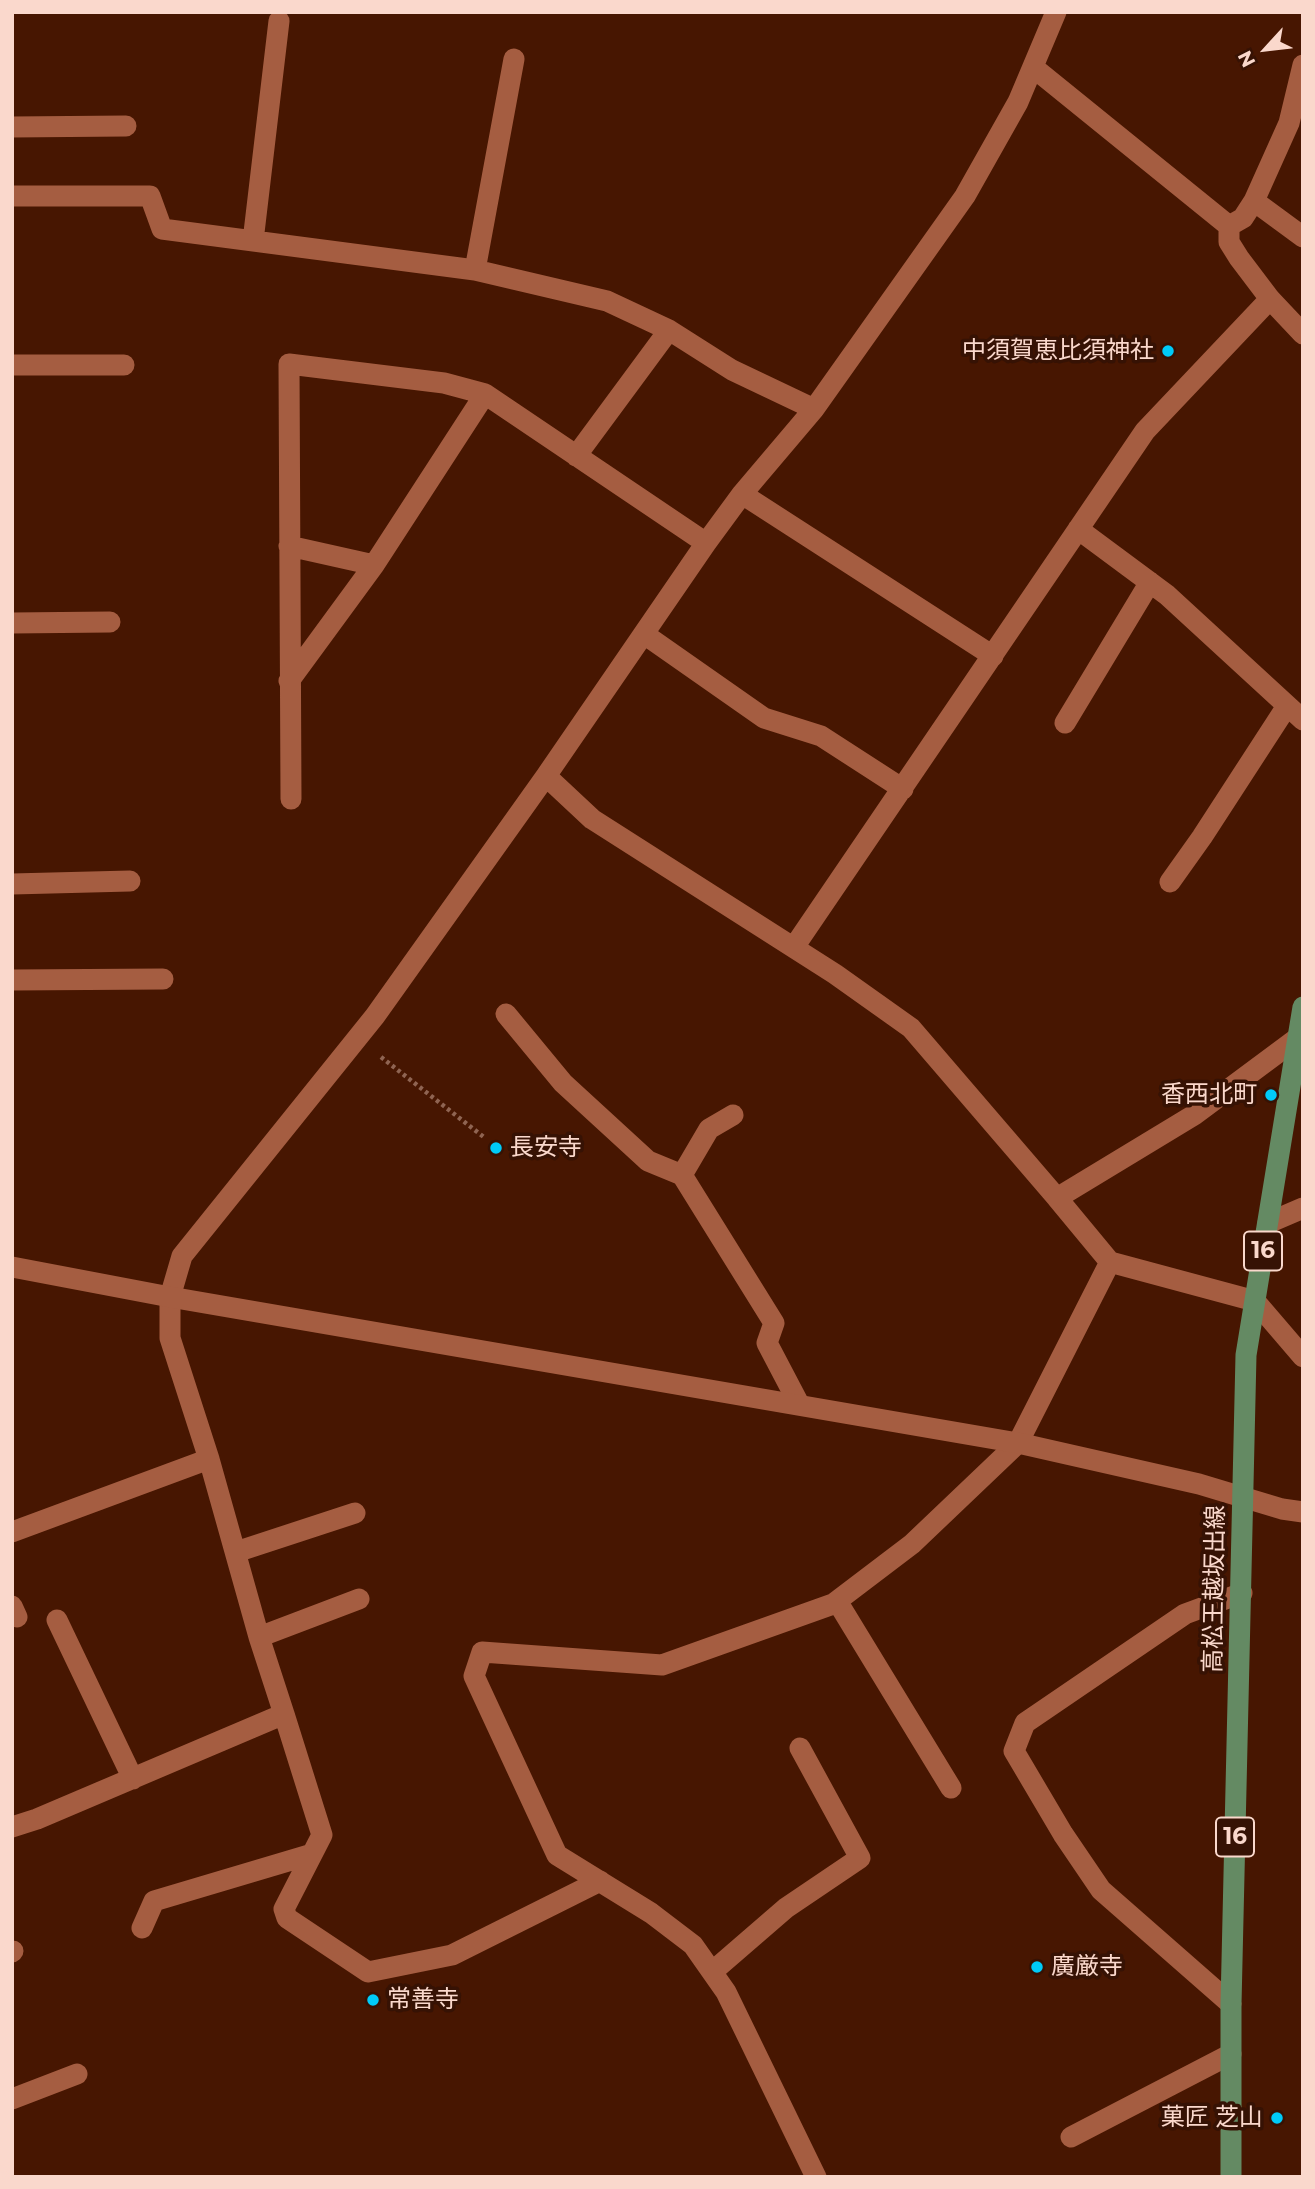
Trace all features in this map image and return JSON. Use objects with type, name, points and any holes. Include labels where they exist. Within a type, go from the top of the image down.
[{"type":"main road","name":"高松王越坂出線","points":[[1231,2177],[1231,2004],[1246,1355],[1303,1007]]},
{"type":"street","points":[[600,1881],[452,1955],[368,1972],[287,1918],[284,1909],[322,1835],[259,1637],[209,1459],[170,1338],[170,1297],[182,1256],[383,1005],[546,776],[706,543],[742,494],[814,409],[965,196],[1034,68],[1056,12]]},
{"type":"street","points":[[253,241],[279,21]]},
{"type":"street","points":[[475,270],[514,59]]},
{"type":"street","points":[[1229,226],[1243,218],[1254,201],[1289,123],[1303,65]]},
{"type":"street","points":[[1034,68],[1229,226]]},
{"type":"street","points":[[12,127],[126,126]]},
{"type":"street","points":[[12,195],[150,195],[162,229],[475,270],[607,301],[669,331],[733,370],[814,409]]},
{"type":"street","points":[[1254,201],[1303,237]]},
{"type":"street","points":[[1229,226],[1229,242],[1270,299],[1303,334]]},
{"type":"street","points":[[793,947],[1145,431],[1270,299]]},
{"type":"street","points":[[576,456],[669,331]]},
{"type":"street","points":[[291,799],[289,364],[444,383],[485,394],[706,543]]},
{"type":"street","points":[[12,365],[124,365]]},
{"type":"street","points":[[289,681],[374,565],[485,394]]},
{"type":"street","points":[[742,494],[993,656]]},
{"type":"street","points":[[1078,529],[1150,582],[1295,713],[1170,882]]},
{"type":"street","points":[[289,546],[374,565]]},
{"type":"street","points":[[1065,723],[1150,582]]},
{"type":"street","points":[[12,623],[110,622]]},
{"type":"street","points":[[644,634],[764,718],[821,736],[903,789]]},
{"type":"street","points":[[546,776],[592,819],[793,947],[911,1028],[1110,1262],[1255,1301],[1303,1357]]},
{"type":"street","points":[[12,884],[130,881]]},
{"type":"street","points":[[12,980],[163,979]]},
{"type":"street","points":[[506,1014],[563,1083],[648,1161],[682,1175],[774,1324],[767,1343],[799,1404]]},
{"type":"street","points":[[1058,1198],[1194,1115],[1300,1036]]},
{"type":"street","points":[[682,1175],[709,1129],[733,1115]]},
{"type":"street","points":[[1268,1223],[1303,1208]]},
{"type":"street","points":[[816,2177],[726,1992],[694,1945],[652,1913],[557,1855],[474,1676],[482,1652],[662,1665],[837,1601],[912,1544],[1018,1443],[1110,1262]]},
{"type":"street","points":[[12,1267],[170,1297],[1018,1443],[1199,1484],[1283,1509],[1303,1512]]},
{"type":"street","points":[[12,1532],[209,1459]]},
{"type":"street","points":[[236,1552],[355,1513]]},
{"type":"street","points":[[1231,2004],[1101,1890],[1063,1834],[1014,1751],[1025,1723],[1185,1614],[1242,1593]]},
{"type":"street","points":[[259,1637],[359,1600]]},
{"type":"street","points":[[837,1601],[951,1788]]},
{"type":"street","points":[[57,1620],[132,1779]]},
{"type":"street","points":[[12,1827],[37,1819],[284,1713]]},
{"type":"street","points":[[712,1972],[786,1908],[860,1858],[800,1748]]},
{"type":"street","points":[[142,1928],[154,1901],[312,1854]]},
{"type":"street","points":[[1071,2137],[1231,2054]]},
{"type":"street","points":[[12,2099],[77,2074]]},
{"type":"path","points":[[357,1038],[485,1138]]},
{"type":"place","name":"中須賀恵比須神社","points":[[1168,351]]},
{"type":"place","name":"香西北町","points":[[1271,1095]]},
{"type":"place","name":"長安寺","points":[[496,1148]]},
{"type":"place","name":"廣厳寺","points":[[1037,1967]]},
{"type":"place","name":"常善寺","points":[[373,2000]]},
{"type":"place","name":"菓匠 芝山","points":[[1277,2118]]}]
